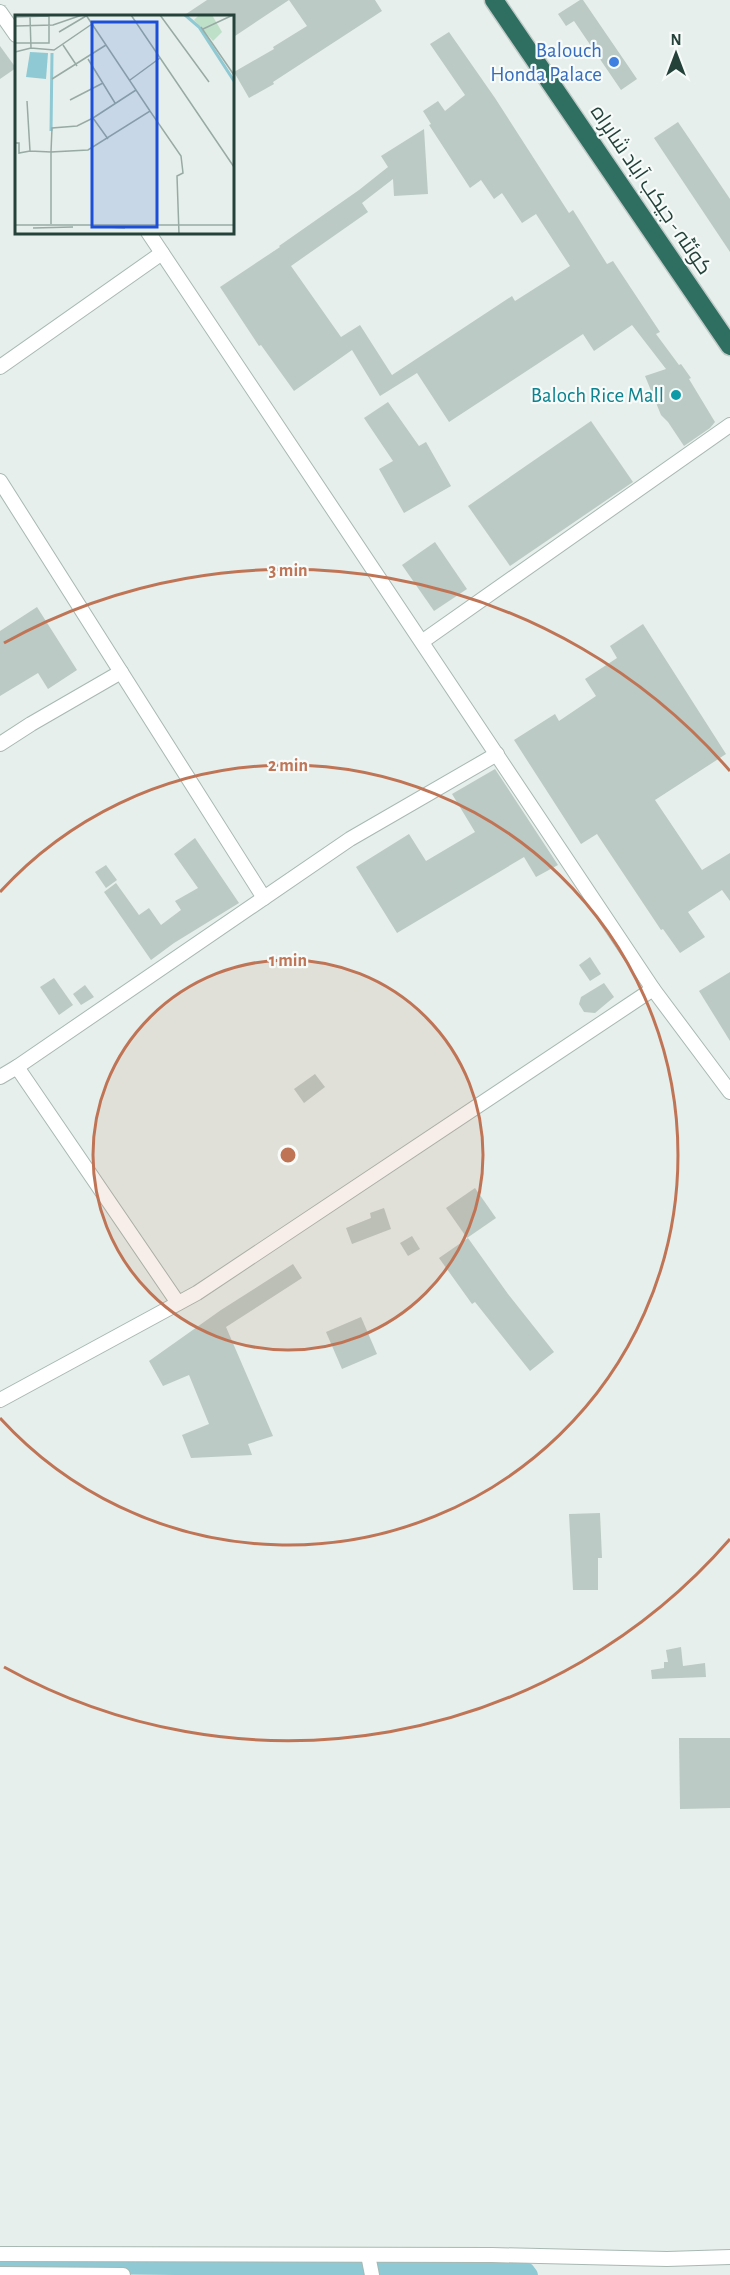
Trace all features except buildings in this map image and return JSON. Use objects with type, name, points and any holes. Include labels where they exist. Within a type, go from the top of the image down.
[{"type":"highway","name":"کوئٹہ - جیکب آباد شاہراہ","points":[[494,0],[730,346]]},
{"type":"street","points":[[2,19],[15,34]]},
{"type":"street","points":[[149,234],[653,989],[730,1092]]},
{"type":"street","points":[[0,367],[162,253]]},
{"type":"street","points":[[423,641],[730,425]]},
{"type":"street","points":[[0,481],[264,898]]},
{"type":"street","points":[[0,744],[121,672]]},
{"type":"street","points":[[0,1077],[350,839],[497,754]]},
{"type":"street","points":[[0,1400],[197,1293],[653,989]]},
{"type":"street","points":[[17,1067],[178,1303]]},
{"type":"street","points":[[0,2254],[492,2255],[667,2259],[730,2257]]},
{"type":"street","points":[[368,2255],[372,2275]]},
{"type":"street","points":[[0,2274],[123,2275]]},
{"type":"waterway","points":[[0,2265],[527,2271],[530,2275]]},
{"type":"place","name":"Balouch Honda Palace","points":[[614,62]]},
{"type":"place","name":"Baloch Rice Mall","points":[[676,395]]}]
